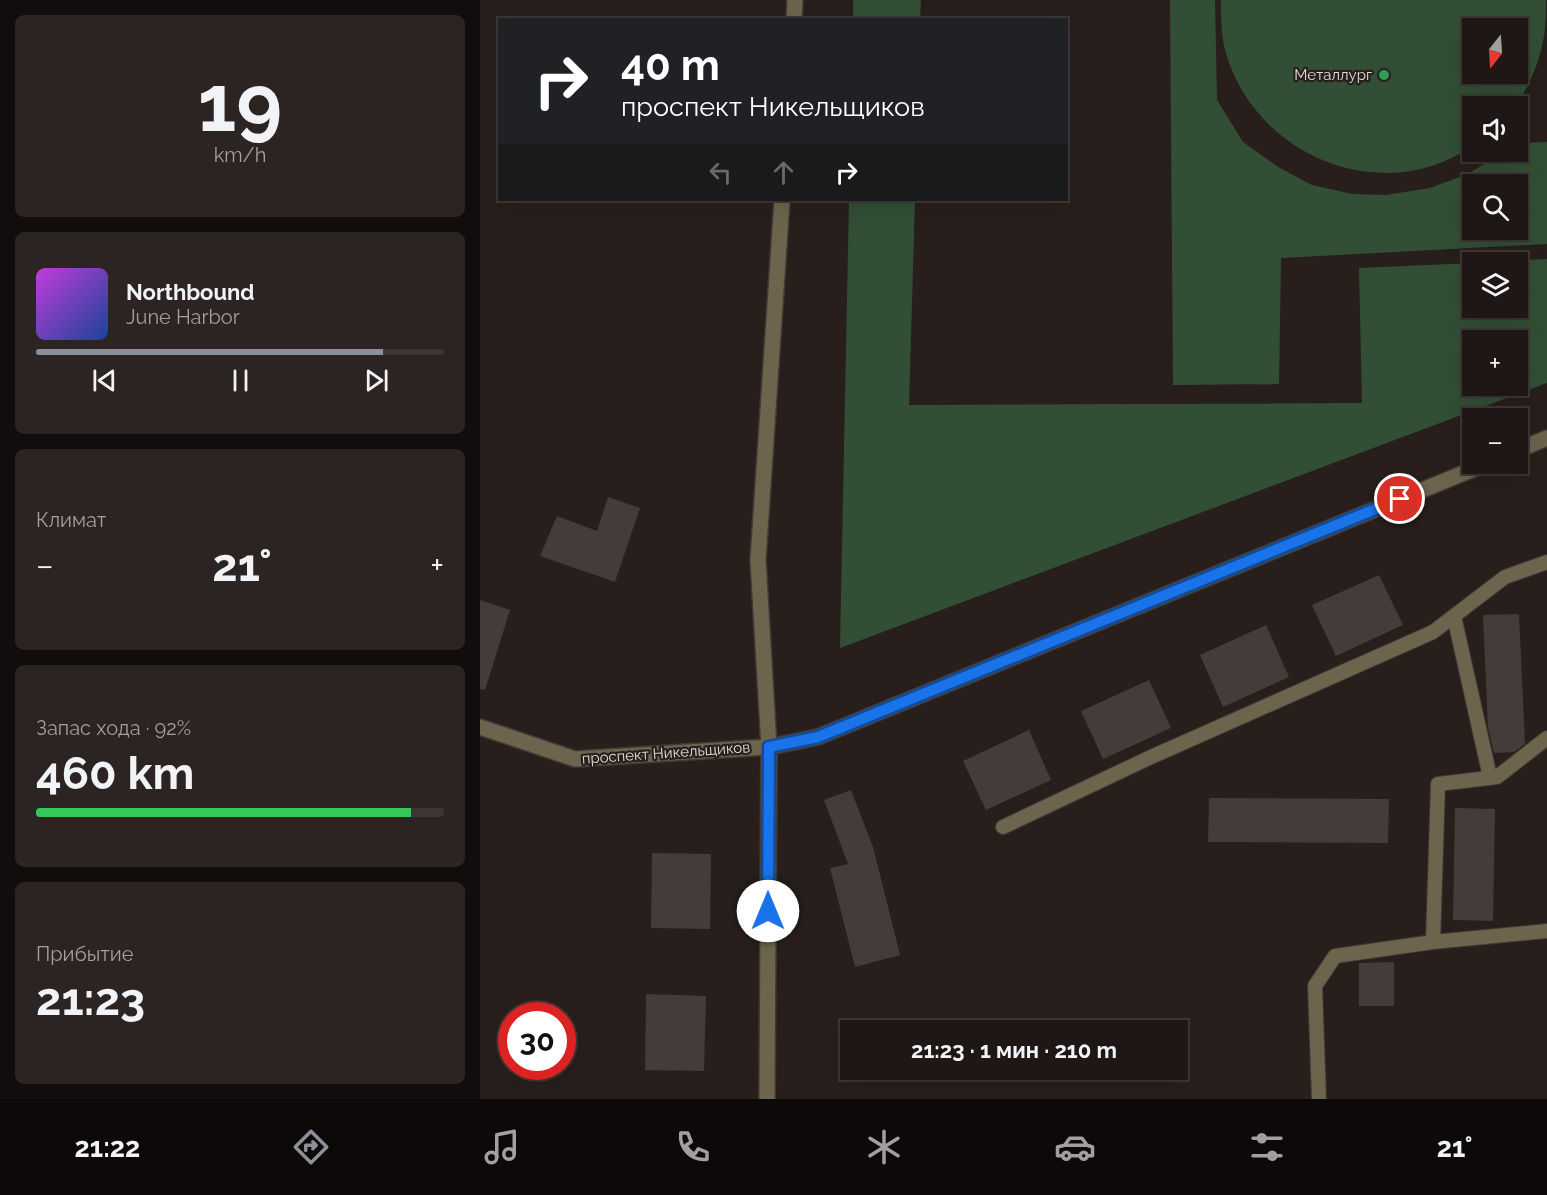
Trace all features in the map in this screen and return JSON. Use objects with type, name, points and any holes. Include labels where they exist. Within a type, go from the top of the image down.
[{"type":"street","points":[[794,18],[795,0]]},
{"type":"street","points":[[767,1099],[769,747],[758,560],[782,201]]},
{"type":"street","points":[[1528,446],[1547,438]]},
{"type":"street","name":"проспект Никельщиков","points":[[480,727],[575,759],[769,747],[818,737],[1462,474]]},
{"type":"lane","points":[[1004,827],[1151,757],[1433,632],[1505,577],[1547,562]]},
{"type":"lane","points":[[1454,616],[1490,777]]},
{"type":"lane","points":[[1433,942],[1438,784],[1497,777],[1547,738]]},
{"type":"lane","points":[[1319,1099],[1315,986],[1335,956],[1433,942],[1547,931]]},
{"type":"green space","points":[[853,0],[921,0],[920,18],[853,18]]},
{"type":"green space","points":[[1170,0],[1215,0],[1217,100],[1243,142],[1278,167],[1312,185],[1352,194],[1386,195],[1430,188],[1462,176],[1462,240],[1528,240],[1528,174],[1467,174],[1487,162],[1528,162],[1528,143],[1547,142],[1547,244],[1281,258],[1279,384],[1173,385]]},
{"type":"green space","name":"Металлург","points":[[1221,0],[1546,0],[1545,29],[1540,56],[1530,81],[1522,96],[1462,96],[1462,152],[1432,166],[1399,172],[1365,172],[1334,164],[1304,151],[1278,132],[1255,109],[1237,81],[1225,50]]},
{"type":"green space","points":[[849,201],[915,201],[909,405],[1362,403],[1359,268],[1462,263],[1462,318],[1528,318],[1528,260],[1547,259],[1547,383],[1528,390],[1528,330],[1462,330],[1462,396],[1512,396],[1480,408],[1462,408],[1462,415],[840,648]]},
{"type":"building","points":[[608,497],[640,508],[615,582],[540,556],[557,516],[597,531]]},
{"type":"building","points":[[1379,575],[1403,625],[1336,656],[1312,605]]},
{"type":"building","points":[[480,600],[510,610],[485,690],[480,689]]},
{"type":"building","points":[[1519,614],[1525,744],[1514,752],[1494,753],[1488,728],[1483,615]]},
{"type":"building","points":[[1266,625],[1289,677],[1223,707],[1200,655]]},
{"type":"building","points":[[1149,680],[1171,728],[1103,759],[1081,711]]},
{"type":"building","points":[[1029,730],[1051,780],[986,810],[963,761]]},
{"type":"building","points":[[851,790],[873,847],[900,955],[855,967],[830,868],[848,864],[824,800]]},
{"type":"building","points":[[1209,798],[1389,799],[1388,843],[1208,842]]},
{"type":"building","points":[[1455,808],[1495,809],[1493,921],[1453,920]]},
{"type":"building","points":[[652,853],[711,854],[710,929],[651,928]]},
{"type":"building","points":[[1394,962],[1394,1006],[1359,1006],[1359,963]]},
{"type":"building","points":[[646,994],[706,996],[704,1071],[645,1070]]},
{"type":"place","name":"Металлург","points":[[1384,75]]},
{"type":"route","points":[[768,911],[769,747],[818,737],[1400,499]]}]
